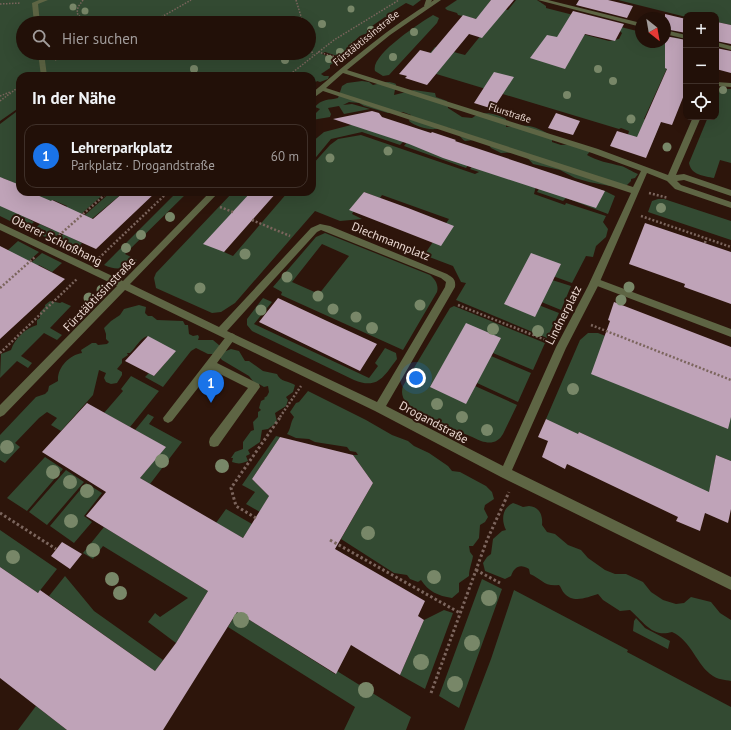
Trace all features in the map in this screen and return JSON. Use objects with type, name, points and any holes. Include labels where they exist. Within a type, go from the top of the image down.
[{"type":"street","points":[[36,16],[35,3],[45,0]]},
{"type":"street","name":"Fürstäbtissinstraße","points":[[316,93],[393,28],[428,3],[438,0]]},
{"type":"street","points":[[541,0],[635,24]]},
{"type":"street","points":[[671,33],[683,36]]},
{"type":"street","points":[[719,45],[731,48]]},
{"type":"street","points":[[42,60],[43,72]]},
{"type":"street","name":"Flurstraße","points":[[342,71],[595,151],[670,179],[684,177],[731,193]]},
{"type":"street","points":[[719,84],[731,86]]},
{"type":"street","points":[[322,88],[635,191]]},
{"type":"street","points":[[670,179],[696,120]]},
{"type":"street","name":"Lindnerplatz","points":[[505,473],[575,319],[595,282],[645,170]]},
{"type":"street","name":"Flurstraße","points":[[670,179],[678,188],[731,205]]},
{"type":"street","name":"Fürstäbtissinstraße","points":[[0,412],[211,196]]},
{"type":"street","name":"Oberer Schloßhang","points":[[0,226],[124,286]]},
{"type":"street","name":"Diechmannplatz","points":[[221,331],[314,230],[320,227],[327,228],[444,276],[450,281],[450,287],[379,408]]},
{"type":"street","points":[[595,282],[731,333]]},
{"type":"street","name":"Drogandstraße","points":[[124,286],[310,374],[515,478],[731,584]]},
{"type":"street","points":[[168,418],[231,337]]},
{"type":"street","points":[[210,364],[255,387],[214,442]]},
{"type":"path","points":[[79,16],[77,14],[78,7],[83,0]]},
{"type":"path","points":[[163,16],[191,0]]},
{"type":"path","points":[[296,0],[301,16]]},
{"type":"path","points":[[318,52],[346,32],[399,0]]},
{"type":"path","points":[[0,4],[35,3]]},
{"type":"path","points":[[318,52],[336,57]]},
{"type":"path","points":[[294,72],[307,60]]},
{"type":"path","points":[[0,101],[16,89]]},
{"type":"path","points":[[0,96],[13,92]]},
{"type":"path","points":[[220,207],[233,212]]},
{"type":"path","points":[[626,211],[731,247]]},
{"type":"path","points":[[252,220],[289,236]]},
{"type":"path","points":[[705,243],[706,238]]},
{"type":"path","points":[[463,306],[562,347]]},
{"type":"path","points":[[575,319],[731,380]]},
{"type":"path","points":[[256,518],[236,506],[231,488],[310,374]]},
{"type":"path","points":[[431,693],[476,570],[515,478]]},
{"type":"path","points":[[0,513],[56,549]]},
{"type":"path","points":[[330,540],[460,613]]},
{"type":"path","points":[[476,570],[500,583]]},
{"type":"green space","points":[[0,0],[421,0],[413,6],[406,3],[390,13],[397,17],[393,20],[385,17],[372,26],[380,30],[374,35],[362,35],[352,43],[353,45],[346,48],[348,50],[337,56],[325,52],[322,54],[332,58],[335,62],[330,65],[330,68],[321,74],[324,76],[329,76],[328,79],[320,82],[316,82],[316,72],[16,72],[16,110],[0,121]]},
{"type":"green space","points":[[457,0],[491,0],[488,4],[508,10],[516,0],[537,0],[546,6],[546,8],[585,18],[571,31],[609,41],[619,39],[622,33],[613,25],[635,30],[635,48],[671,48],[671,38],[678,38],[683,40],[673,55],[644,119],[660,124],[652,143],[628,135],[629,131],[621,128],[619,129],[433,73],[430,53],[435,47],[465,55],[490,24],[481,20],[458,15],[457,13],[445,8]]},
{"type":"green space","points":[[618,0],[731,0],[731,25],[719,22],[719,12],[683,12],[683,16],[671,12]]},
{"type":"green space","points":[[433,15],[439,18],[437,23],[389,75],[383,76],[375,71],[376,64],[388,48]]},
{"type":"green space","points":[[362,81],[369,82],[373,85],[387,82],[393,83],[396,84],[394,95],[414,90],[435,93],[436,97],[447,101],[448,108],[462,117],[472,118],[484,113],[498,115],[506,119],[506,127],[530,126],[552,136],[552,142],[561,145],[575,144],[592,149],[587,155],[623,167],[638,174],[635,178],[631,179],[627,185],[610,186],[589,182],[575,178],[560,170],[533,164],[522,152],[501,153],[491,148],[489,145],[474,140],[465,141],[452,129],[429,129],[421,127],[409,121],[411,115],[403,112],[388,113],[364,106],[359,103],[349,102],[343,105],[352,104],[370,109],[344,114],[339,106],[328,108],[331,114],[330,117],[316,119],[316,113],[320,109],[316,107],[317,104],[325,100],[338,98],[342,86],[347,83]]},
{"type":"green space","points":[[724,89],[731,89],[731,163],[720,160],[714,178],[702,176],[695,172],[690,167],[689,163],[707,120],[719,120],[720,91]]},
{"type":"green space","points":[[16,112],[16,184],[0,178],[0,124]]},
{"type":"green space","points":[[355,124],[605,191],[615,196],[608,214],[566,198],[563,201],[537,192],[540,187],[536,186],[534,194],[565,205],[566,203],[606,216],[603,222],[608,229],[606,237],[596,246],[593,257],[586,256],[572,283],[550,275],[549,279],[571,286],[561,310],[539,301],[536,304],[559,313],[547,338],[456,300],[466,283],[461,282],[453,266],[424,255],[449,219],[382,195],[380,198],[364,192],[352,214],[362,219],[340,221],[315,211],[235,303],[221,312],[212,313],[156,288],[154,278],[156,273],[229,196],[256,196],[253,209],[224,252],[233,256],[285,196],[316,196],[316,161],[330,145],[338,139],[361,135],[475,174],[479,172],[470,169],[474,164],[470,163],[466,168],[404,146],[407,142],[404,141],[400,145],[362,132],[331,139],[316,157],[316,139],[324,132]]},
{"type":"green space","points":[[21,196],[102,196],[52,240],[32,231],[40,224],[53,230],[74,212],[66,208],[67,206],[53,200],[21,215],[34,222],[26,229],[0,216],[0,205]]},
{"type":"green space","points":[[106,196],[119,196],[70,237],[82,243],[80,245],[81,246],[73,253],[53,243]]},
{"type":"green space","points":[[173,196],[184,196],[125,254],[137,260],[122,268],[113,268],[104,265]]},
{"type":"green space","points":[[664,199],[731,221],[731,240],[648,212],[652,201]]},
{"type":"green space","points":[[325,233],[430,275],[433,278],[437,285],[437,292],[403,350],[281,295],[282,292],[273,287],[316,237]],"holes":[[[322,244],[349,256],[319,294],[292,282]]]},
{"type":"green space","points":[[18,241],[39,252],[0,286],[0,277],[7,251]]},
{"type":"green space","points":[[42,253],[62,263],[52,272],[39,265],[19,283],[0,290]]},
{"type":"green space","points":[[263,298],[272,302],[254,324],[369,378],[378,366],[375,363],[385,348],[396,353],[397,359],[380,380],[362,383],[354,380],[252,331],[247,325],[247,319]]},
{"type":"green space","points":[[50,301],[62,302],[71,306],[50,328],[62,335],[57,340],[44,333],[21,356],[32,363],[28,368],[17,361],[0,378],[1,354],[11,350],[15,341],[21,334],[29,328],[37,325],[37,320],[40,318],[40,312]]},
{"type":"green space","points":[[139,305],[146,307],[145,313],[157,320],[183,321],[185,325],[188,325],[189,334],[193,336],[198,335],[198,340],[213,340],[226,351],[231,349],[239,351],[245,361],[249,361],[263,371],[277,374],[280,379],[295,385],[293,392],[286,397],[288,400],[286,406],[275,413],[277,422],[268,429],[262,430],[260,442],[248,450],[250,454],[246,456],[248,461],[236,463],[232,462],[233,458],[231,458],[235,452],[243,449],[243,442],[251,431],[254,430],[253,422],[258,417],[258,412],[261,410],[259,408],[261,401],[265,399],[264,398],[269,392],[268,386],[264,387],[259,384],[256,385],[249,376],[222,360],[217,354],[208,354],[196,348],[191,351],[163,387],[145,377],[149,373],[154,376],[167,361],[146,341],[147,336],[122,359],[122,363],[117,369],[122,372],[122,375],[117,383],[111,384],[106,382],[104,378],[106,373],[99,370],[93,395],[61,431],[51,425],[57,418],[47,412],[39,418],[15,443],[20,447],[5,463],[0,460],[0,435],[36,397],[45,394],[48,391],[49,386],[58,381],[60,371],[68,359],[82,353],[81,350],[92,343],[96,343],[98,345],[107,344],[109,342],[106,339],[104,328],[120,315],[124,309]]},
{"type":"green space","points":[[454,306],[545,343],[533,370],[493,353],[491,356],[531,373],[518,402],[477,383],[475,386],[517,405],[503,434],[494,442],[481,441],[421,413],[405,401],[402,395],[403,386],[450,308]]},
{"type":"green space","points":[[588,333],[598,333],[731,386],[731,461],[716,455],[709,494],[579,432],[578,436],[546,419],[580,340]]},
{"type":"green space","points":[[131,376],[159,391],[130,427],[104,413],[123,391],[121,389]]},
{"type":"green space","points":[[308,391],[366,420],[392,435],[408,441],[414,446],[429,453],[448,466],[452,471],[460,472],[486,486],[492,492],[494,499],[485,505],[484,509],[488,517],[485,522],[480,525],[479,538],[473,546],[469,546],[470,552],[473,556],[469,576],[459,583],[459,592],[452,598],[442,596],[434,592],[421,580],[418,582],[410,579],[407,575],[394,573],[341,539],[373,483],[353,455],[358,455],[356,452],[350,451],[347,447],[315,442],[309,439],[296,438],[287,434],[294,417],[290,412],[296,403],[299,402]]},
{"type":"green space","points":[[148,414],[154,417],[149,424],[182,442],[150,484],[140,478],[165,447],[135,430]]},
{"type":"green space","points":[[276,436],[280,437],[252,479],[269,496],[260,512],[246,504],[255,492],[242,485]]},
{"type":"green space","points":[[45,457],[63,469],[27,511],[7,498]]},
{"type":"green space","points":[[66,470],[84,482],[47,525],[29,512]]},
{"type":"green space","points":[[86,483],[102,493],[84,516],[92,522],[74,543],[50,526]]},
{"type":"green space","points":[[513,503],[523,507],[529,506],[536,508],[540,512],[542,525],[547,532],[555,534],[568,545],[581,550],[588,558],[605,570],[615,574],[626,574],[643,582],[651,592],[663,600],[676,604],[684,603],[691,597],[711,602],[720,613],[731,620],[731,681],[717,678],[707,671],[679,636],[672,632],[659,633],[654,631],[644,624],[630,610],[620,611],[603,600],[598,594],[581,599],[572,598],[564,593],[559,585],[546,584],[530,574],[529,569],[523,566],[516,568],[511,576],[505,579],[485,571],[483,563],[491,554],[493,539],[502,531],[506,530],[503,518],[509,505]]},
{"type":"green space","points":[[226,509],[252,524],[243,538],[216,523]]},
{"type":"green space","points":[[104,527],[208,591],[176,643],[148,622],[155,613],[160,617],[188,598],[103,546],[93,559],[83,553]]},
{"type":"green space","points":[[0,530],[57,569],[38,593],[0,567]]},
{"type":"green space","points":[[65,576],[94,611],[163,660],[155,671],[49,596]]},
{"type":"green space","points":[[482,579],[502,589],[459,708],[439,696]]},
{"type":"green space","points":[[514,590],[628,650],[627,652],[731,707],[731,730],[464,730],[491,659]]},
{"type":"green space","points":[[444,610],[453,613],[425,689],[400,675],[424,620]]},
{"type":"green space","points":[[237,612],[335,674],[337,671],[411,717],[406,730],[344,730],[355,707],[228,627]]},
{"type":"green space","points":[[636,618],[645,628],[670,641],[668,649],[633,631],[634,621]]},
{"type":"green space","points":[[36,706],[67,730],[18,730]]},
{"type":"building","points":[[491,0],[514,0],[482,38],[469,34],[427,85],[405,78],[407,76],[399,74],[420,50],[431,53],[463,15],[476,19]]},
{"type":"building","points":[[579,0],[608,0],[633,6],[627,18],[576,5]]},
{"type":"building","points":[[573,11],[624,24],[615,41],[585,34],[565,69],[530,58],[547,35],[557,37]]},
{"type":"building","points":[[671,15],[683,18],[683,32],[671,30]]},
{"type":"building","points":[[719,22],[731,25],[731,44],[719,42]]},
{"type":"building","points":[[671,37],[683,39],[683,98],[672,125],[661,122],[646,158],[610,146],[617,131],[637,137],[667,69],[665,68],[665,48],[671,48]]},
{"type":"building","points":[[719,49],[731,51],[731,73],[719,70]]},
{"type":"building","points":[[494,72],[514,77],[493,109],[474,103]]},
{"type":"building","points":[[372,111],[379,113],[382,117],[431,133],[432,132],[605,191],[596,208],[443,158],[409,144],[333,119]]},
{"type":"building","points":[[556,113],[580,121],[573,135],[548,128]]},
{"type":"building","points":[[0,177],[16,183],[16,196],[39,196],[51,201],[52,200],[93,219],[119,196],[152,196],[96,249],[0,206]]},
{"type":"building","points":[[364,192],[454,226],[441,246],[349,210]]},
{"type":"building","points":[[247,196],[273,196],[224,252],[203,244]]},
{"type":"building","points":[[645,223],[731,252],[731,304],[684,287],[685,284],[629,264]]},
{"type":"building","points":[[0,246],[65,279],[0,339]]},
{"type":"building","points":[[531,253],[561,264],[535,317],[504,304]]},
{"type":"building","points":[[278,298],[377,344],[360,371],[259,322]]},
{"type":"building","points":[[614,302],[731,347],[731,417],[728,429],[591,374],[610,321],[608,320]]},
{"type":"building","points":[[466,323],[501,338],[466,404],[430,387]]},
{"type":"building","points":[[148,336],[176,351],[154,376],[125,361]]},
{"type":"building","points":[[87,403],[166,447],[140,478],[243,538],[269,496],[252,479],[280,437],[353,455],[373,483],[335,549],[425,601],[418,616],[424,620],[400,675],[351,645],[336,674],[237,612],[163,730],[67,730],[0,678],[0,567],[38,593],[40,590],[155,671],[176,643],[208,591],[86,516],[106,492],[42,452]]},
{"type":"building","points":[[546,419],[578,434],[579,432],[709,492],[716,455],[731,461],[731,509],[728,523],[705,513],[700,531],[676,521],[678,517],[567,464],[565,469],[542,457],[548,441],[538,437]]},
{"type":"building","points":[[62,542],[82,554],[70,569],[51,556]]},
{"type":"place","name":"Lehrerparkplatz","points":[[211,403]]}]
